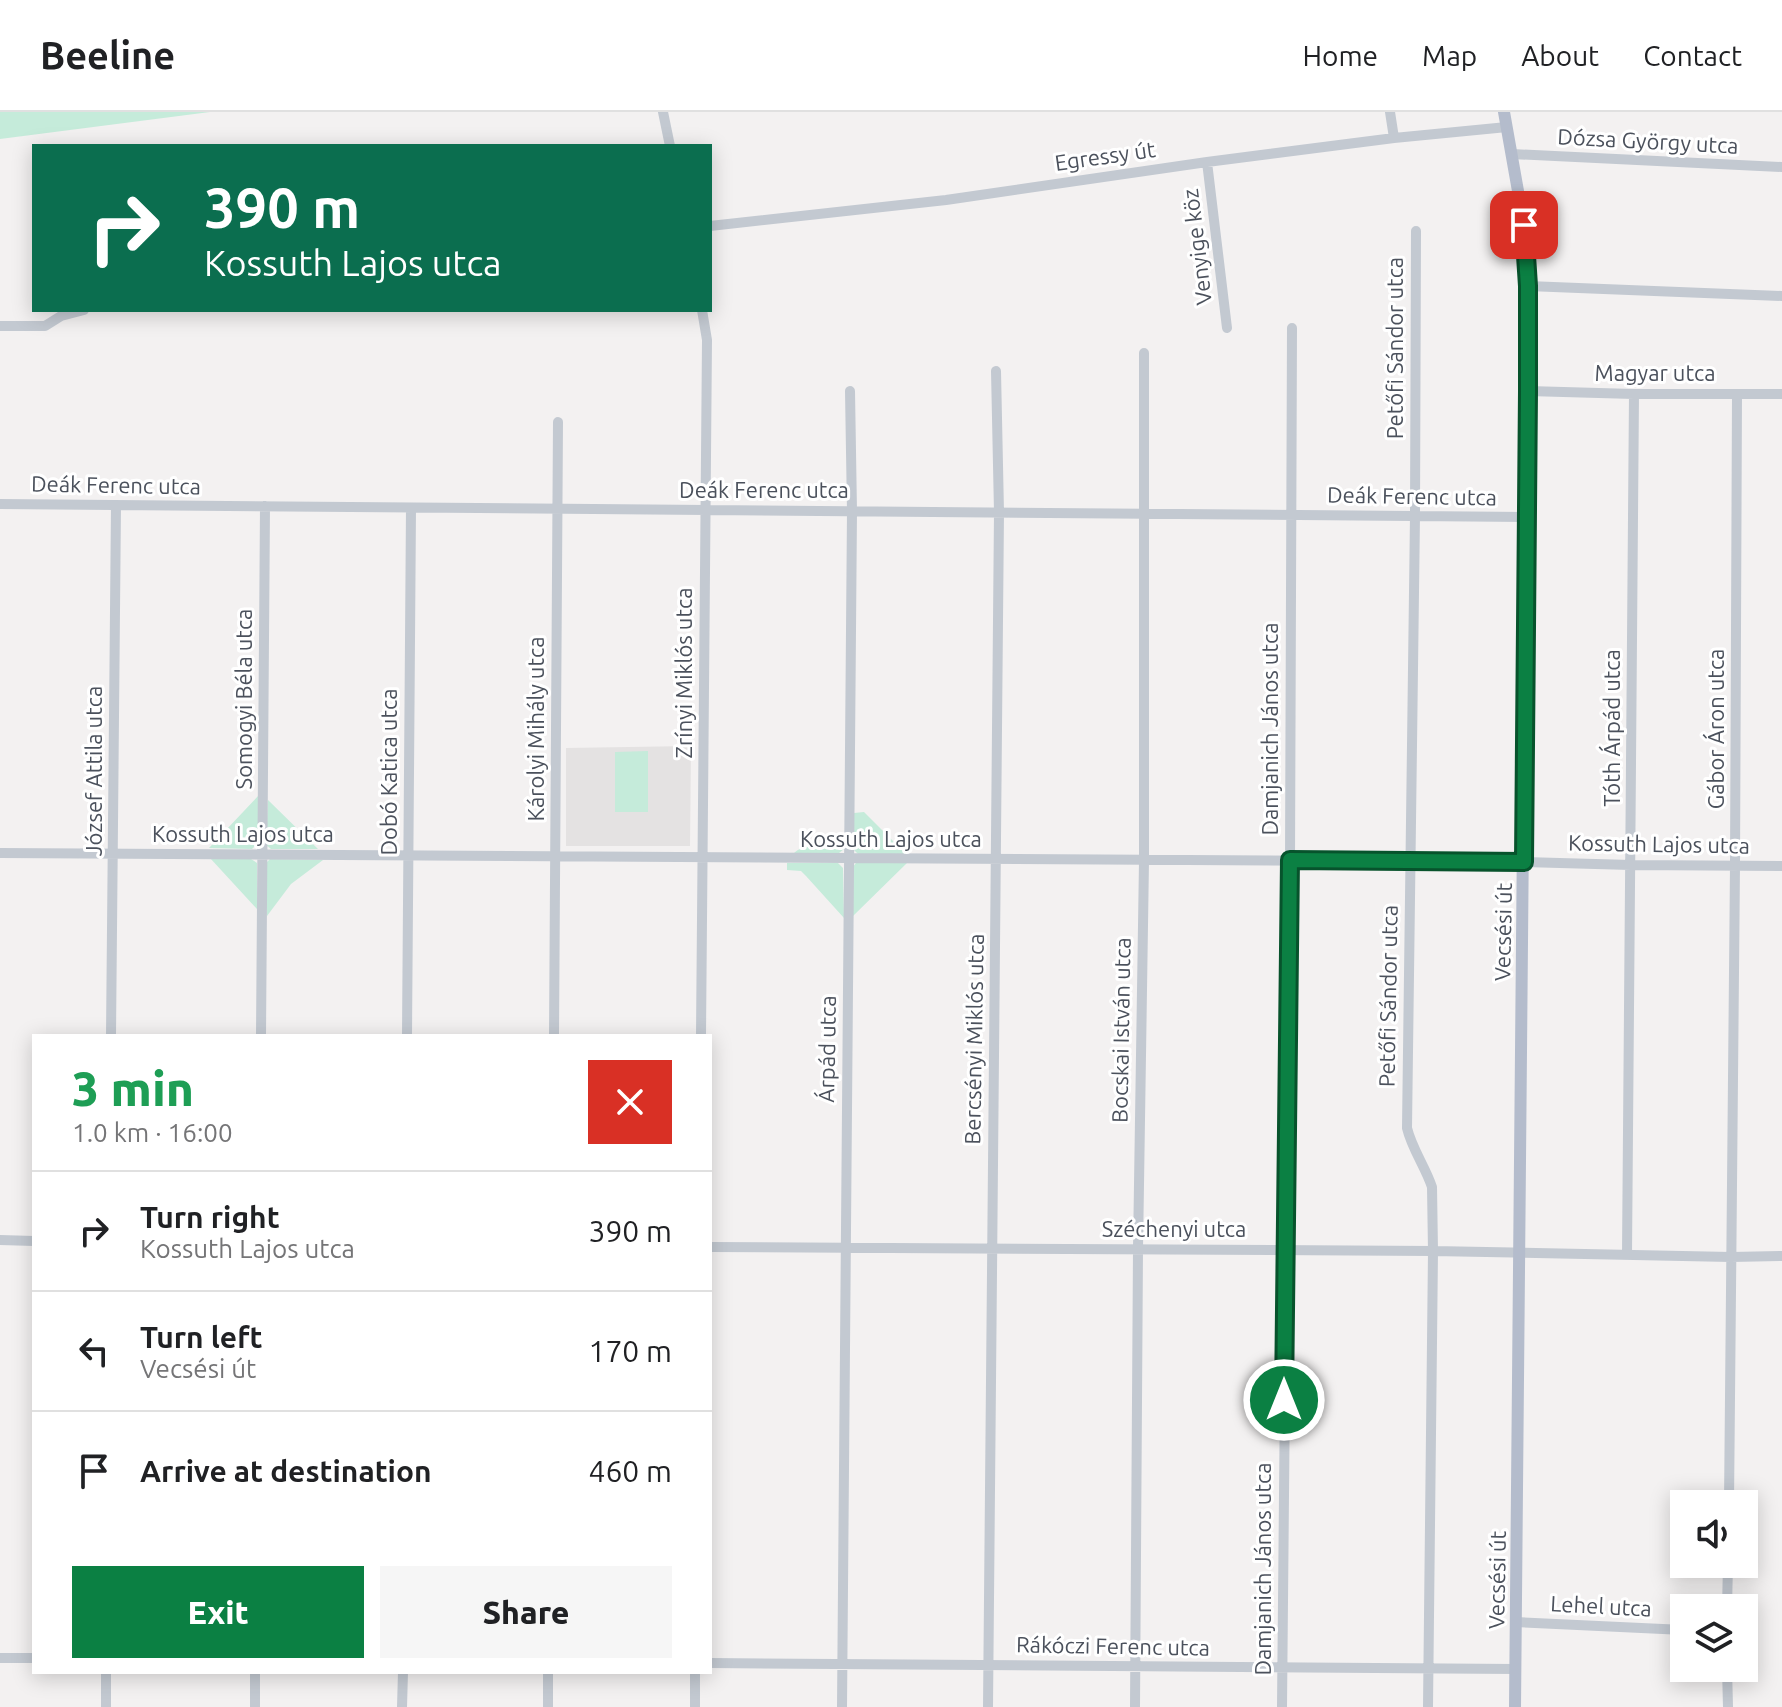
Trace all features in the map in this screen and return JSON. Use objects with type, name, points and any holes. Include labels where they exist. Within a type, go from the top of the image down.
[{"type":"main road","name":"Vecsési út","points":[[1504,112],[1524,225],[1528,286],[1515,1707]]},
{"type":"street","points":[[663,112],[670,144]]},
{"type":"street","points":[[1390,112],[1394,138]]},
{"type":"street","name":"Egressy út","points":[[712,226],[946,200],[1207,162],[1507,127]]},
{"type":"street","name":"Dózsa György utca","points":[[1512,154],[1782,167]]},
{"type":"street","name":"Venyige köz","points":[[1207,162],[1227,328]]},
{"type":"street","name":"Petőfi Sándor utca","points":[[1416,231],[1407,1128],[1410,1142],[1432,1187],[1428,1707]]},
{"type":"street","points":[[1528,286],[1782,296]]},
{"type":"street","points":[[0,326],[45,326],[61,316],[76,312]]},
{"type":"street","name":"Zrínyi Miklós utca","points":[[701,1034],[707,340],[702,312]]},
{"type":"street","name":"Damjanich János utca","points":[[1282,1707],[1292,328]]},
{"type":"street","name":"Bocskai István utca","points":[[1135,1707],[1144,861],[1144,353]]},
{"type":"street","name":"Bercsényi Miklós utca","points":[[988,1707],[999,512],[996,371]]},
{"type":"street","name":"Árpád utca","points":[[842,1707],[852,511],[850,391]]},
{"type":"street","name":"Magyar utca","points":[[1528,391],[1782,394]]},
{"type":"street","name":"Tóth Árpád utca","points":[[1627,1255],[1634,394]]},
{"type":"street","name":"Gábor Áron utca","points":[[1729,1490],[1737,394]]},
{"type":"street","name":"Károlyi Mihály utca","points":[[554,1034],[558,422]]},
{"type":"street","name":"Deák Ferenc utca","points":[[0,504],[1527,517]]},
{"type":"street","name":"József Attila utca","points":[[111,1034],[116,505]]},
{"type":"street","name":"Somogyi Béla utca","points":[[261,1034],[265,506]]},
{"type":"street","name":"Dobó Katica utca","points":[[407,1034],[411,508]]},
{"type":"street","name":"Kossuth Lajos utca","points":[[0,853],[1290,860],[1782,866]]},
{"type":"street","points":[[0,1240],[32,1241]]},
{"type":"street","name":"Széchenyi utca","points":[[712,1247],[1782,1256]]},
{"type":"street","name":"Lehel utca","points":[[1516,1622],[1670,1629]]},
{"type":"street","points":[[0,1658],[32,1658]]},
{"type":"street","name":"Rákóczi Ferenc utca","points":[[712,1663],[1516,1669]]},
{"type":"street","points":[[106,1674],[106,1707]]},
{"type":"street","points":[[255,1674],[255,1707]]},
{"type":"street","points":[[402,1707],[403,1674]]},
{"type":"street","points":[[548,1674],[548,1707]]},
{"type":"street","points":[[695,1674],[695,1707]]},
{"type":"street","points":[[1727,1682],[1728,1707]]},
{"type":"shaded area","points":[[691,746],[690,846],[566,846],[566,748]]},
{"type":"green space","points":[[0,112],[210,112],[0,139]]},
{"type":"green space","points":[[648,751],[648,812],[615,812],[615,752]]},
{"type":"green space","points":[[259,795],[258,843],[252,849],[209,848]]},
{"type":"green space","points":[[268,800],[318,849],[271,849],[266,845]]},
{"type":"green space","points":[[864,812],[906,854],[858,854],[854,850],[854,813]]},
{"type":"green space","points":[[829,837],[844,840],[844,849],[839,853],[794,853],[815,845]]},
{"type":"green space","points":[[210,858],[251,859],[257,863],[257,909]]},
{"type":"green space","points":[[270,859],[323,860],[291,884],[267,916],[267,862]]},
{"type":"green space","points":[[787,863],[838,863],[843,868],[844,918],[801,871],[787,870]]},
{"type":"green space","points":[[856,863],[907,863],[853,916],[852,868]]},
{"type":"route","points":[[1284,1400],[1290,860],[1524,862],[1528,391],[1528,286],[1524,225]]}]
